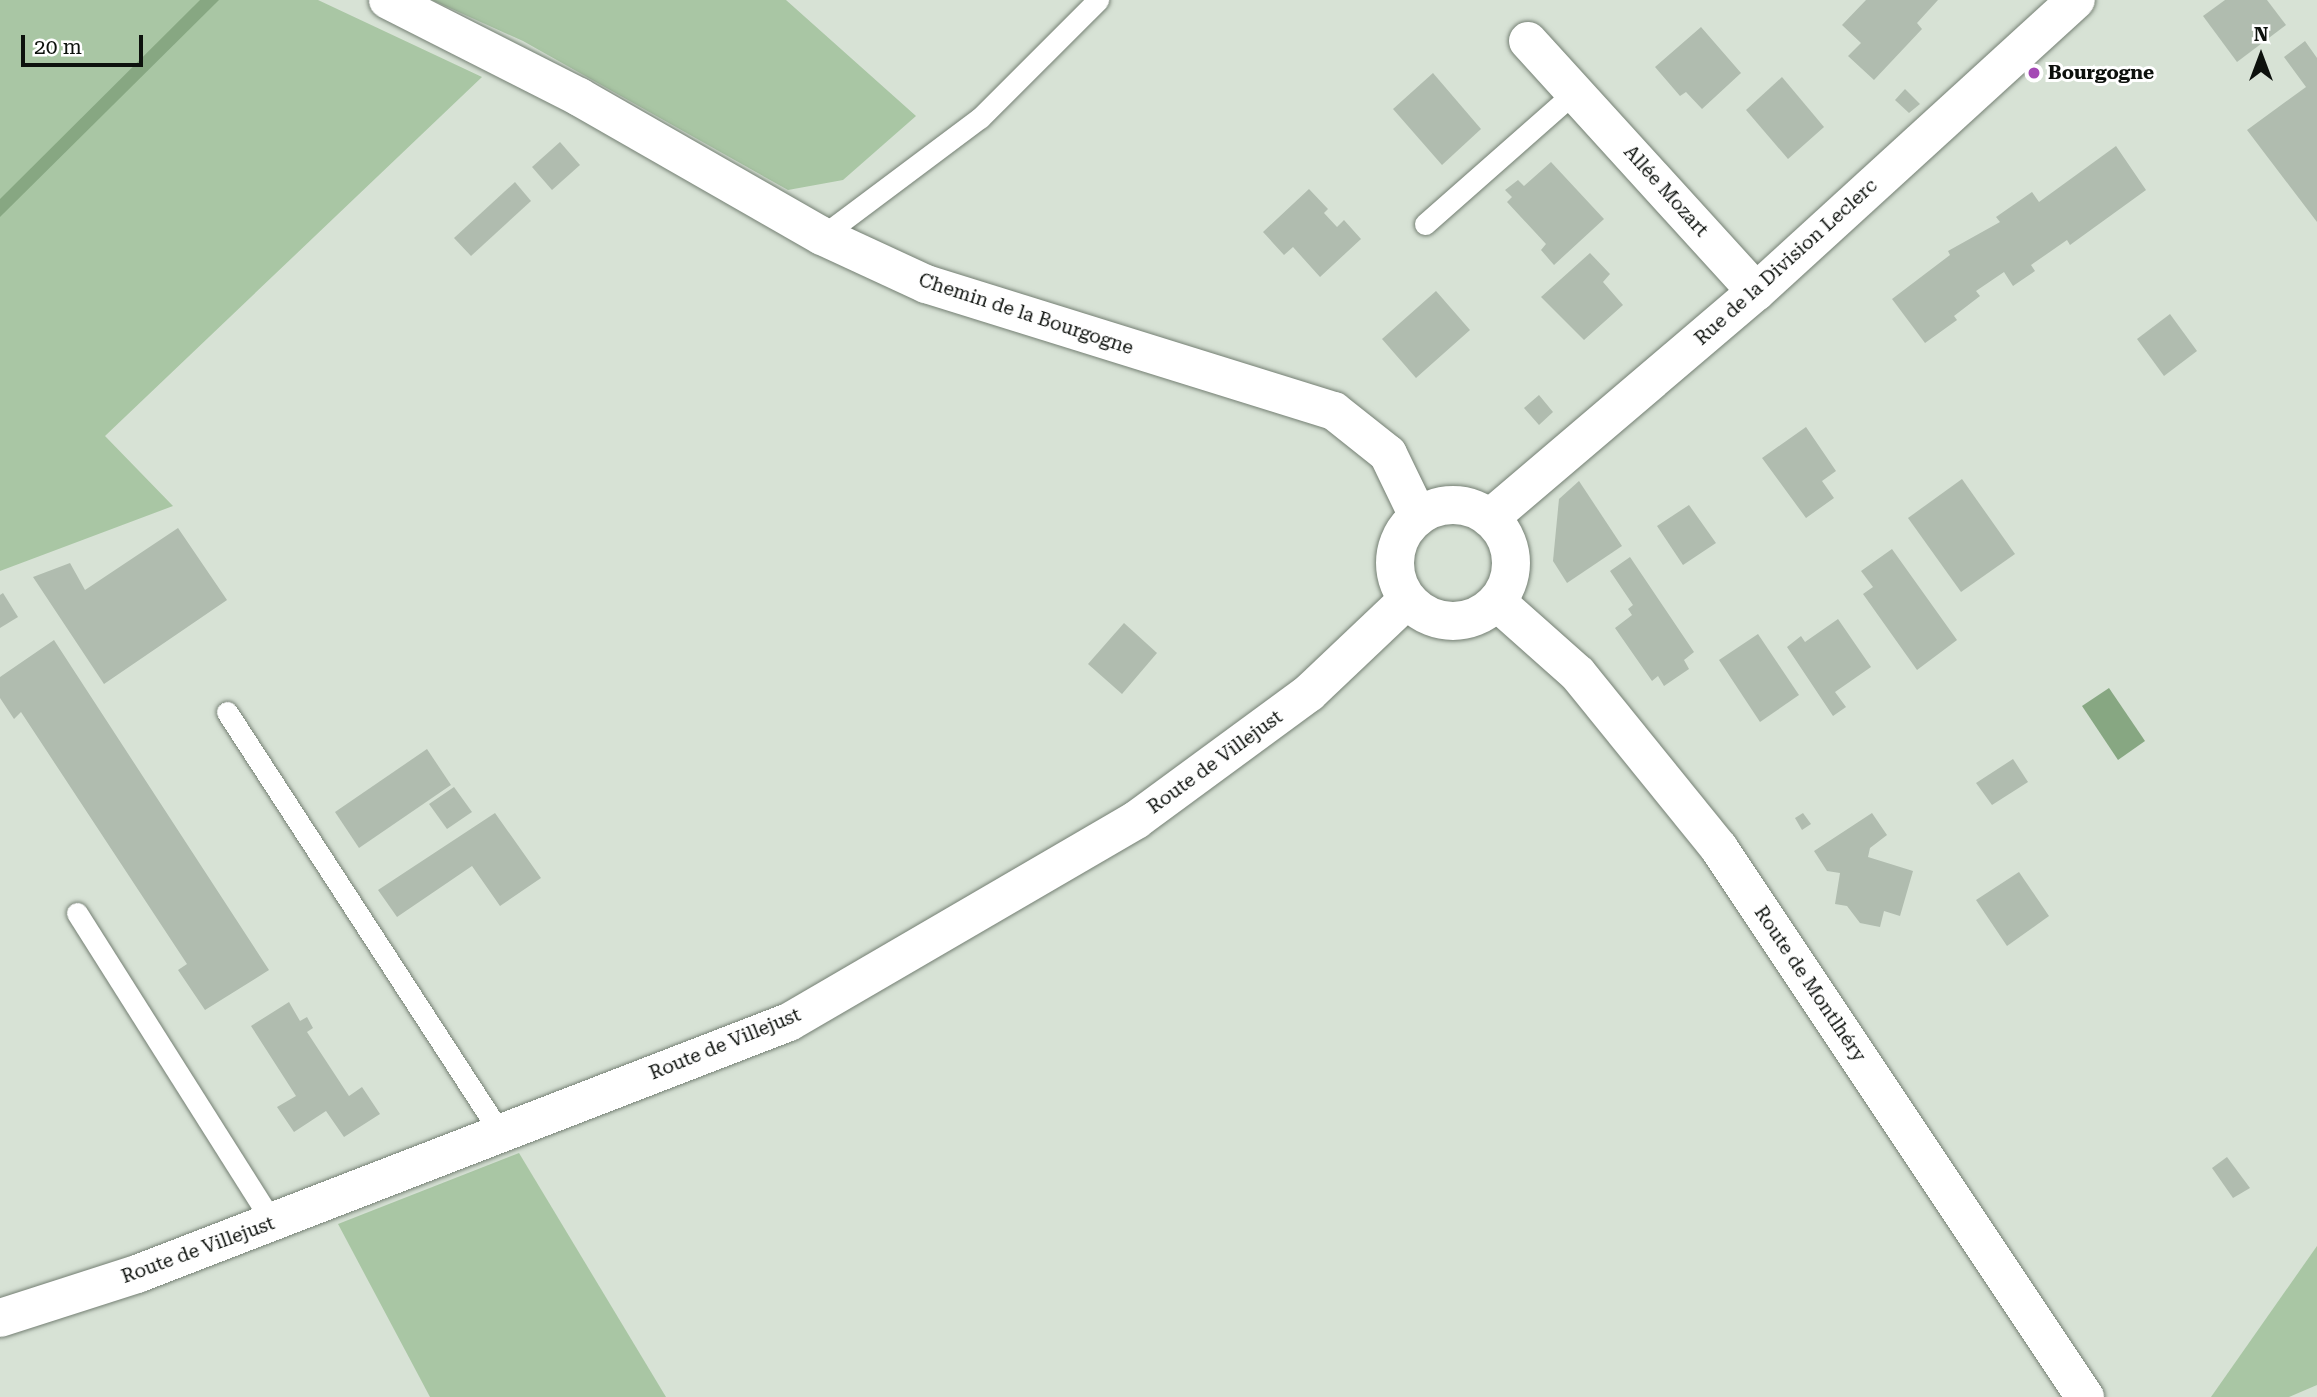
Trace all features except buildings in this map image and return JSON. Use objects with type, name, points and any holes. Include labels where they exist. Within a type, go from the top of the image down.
[{"type":"street","name":"Chemin de la Bourgogne","points":[[388,0],[579,97],[822,236],[926,284],[1334,411],[1388,454],[1418,516]]},
{"type":"street","name":"Rue de la Division Leclerc","points":[[1490,518],[1756,292],[2076,0]]},
{"type":"street","name":"Allée Mozart","points":[[1528,41],[1756,292]]},
{"type":"street","points":[[1453,504],[1490,518],[1502,531],[1511,557],[1510,578],[1497,602],[1479,616],[1460,622],[1438,620],[1407,600],[1394,561],[1402,533],[1418,516],[1453,504]]},
{"type":"street","name":"Route de Villejust","points":[[0,1318],[272,1222],[499,1131],[789,1022],[1136,820],[1308,693],[1407,600]]},
{"type":"street","name":"Route de Montlhéry","points":[[1497,602],[1578,674],[1719,848],[2085,1397]]},
{"type":"lane","points":[[822,236],[980,118],[1098,0]]},
{"type":"lane","points":[[1424,223],[1576,91]]},
{"type":"lane","points":[[227,712],[499,1131]]},
{"type":"lane","points":[[77,913],[272,1222]]},
{"type":"shaded area","points":[[0,0],[318,0],[482,77],[105,436],[173,506],[0,571]]},
{"type":"shaded area","points":[[200,0],[219,0],[0,217],[0,199]]},
{"type":"shaded area","points":[[432,0],[786,0],[916,116],[843,180],[788,190],[523,41]]},
{"type":"shaded area","points":[[2109,688],[2145,741],[2118,760],[2082,706]]},
{"type":"shaded area","points":[[519,1153],[666,1397],[430,1397],[338,1224]]},
{"type":"shaded area","points":[[2317,1246],[2317,1385],[2289,1397],[2211,1397]]},
{"type":"place","name":"Bourgogne","points":[[2034,73]]}]
